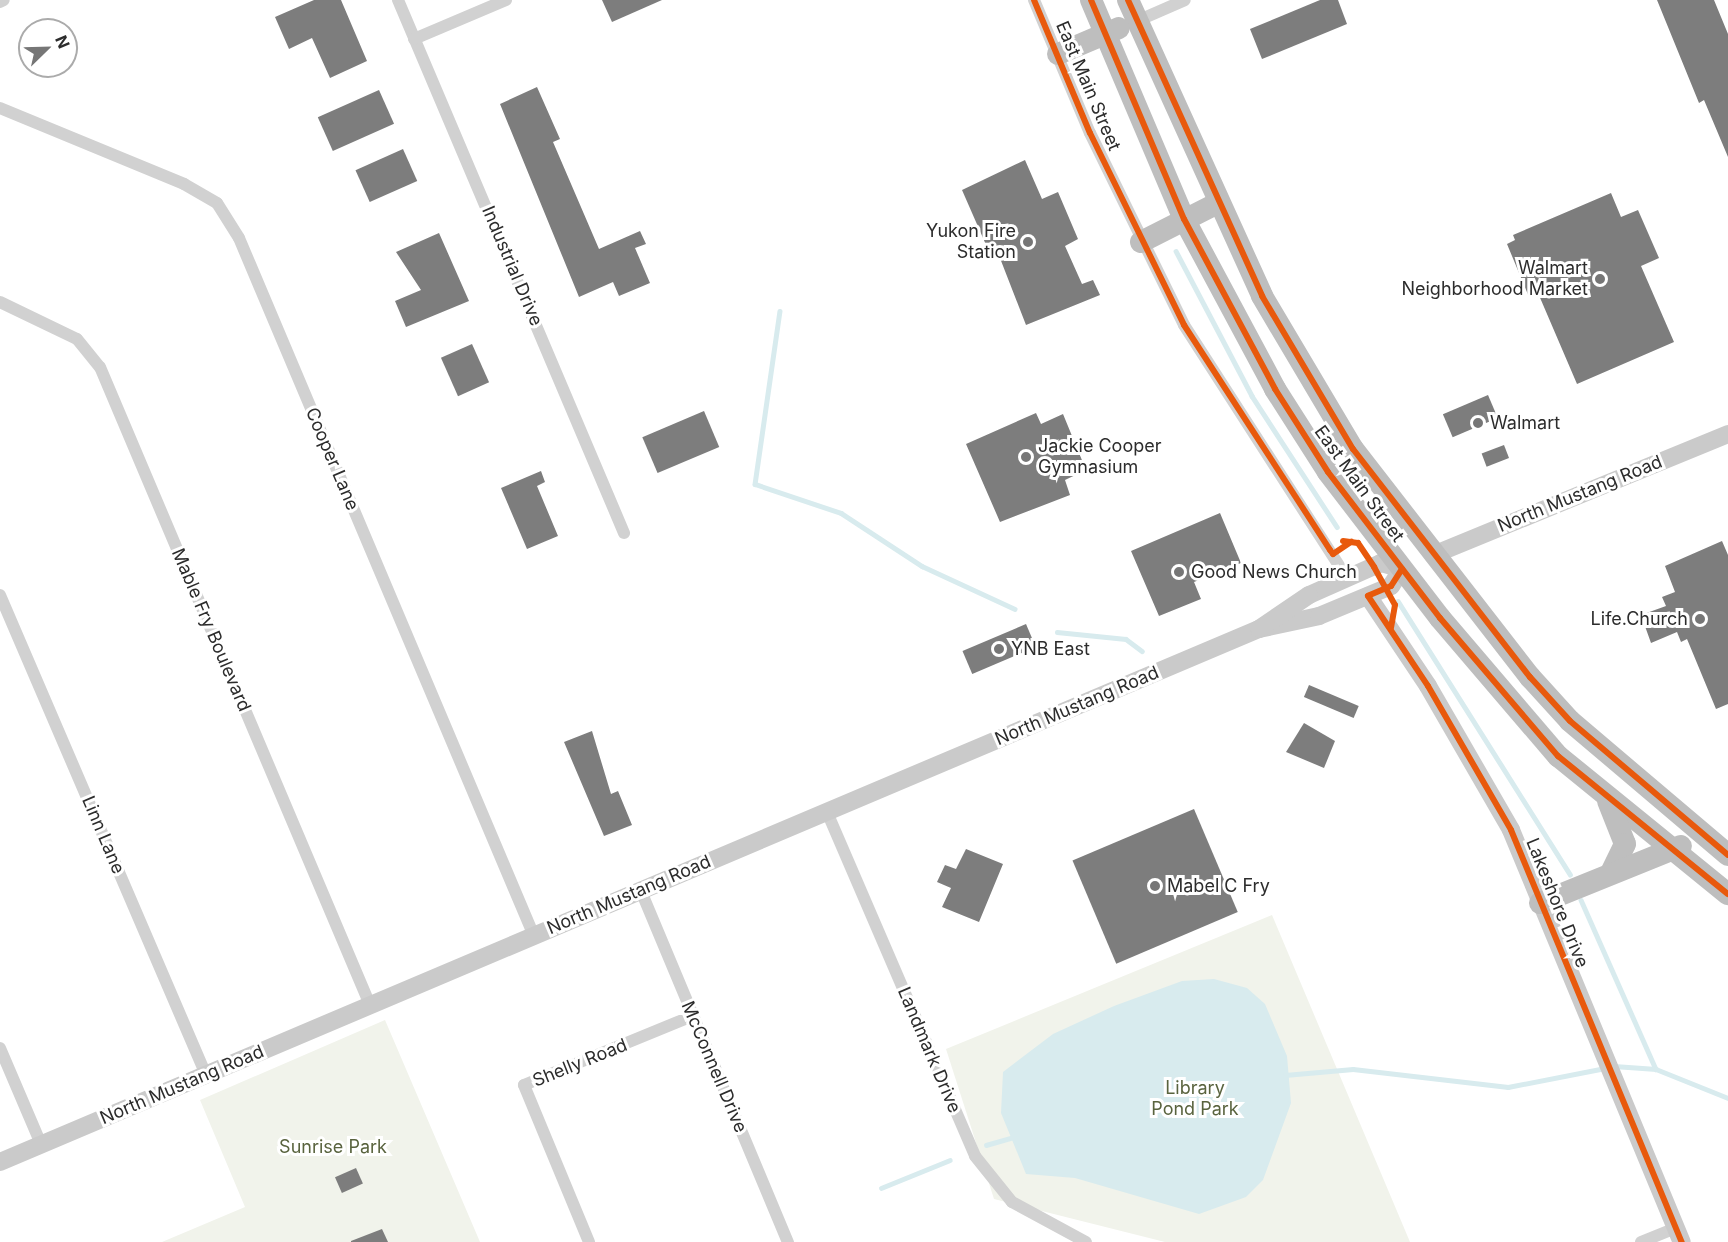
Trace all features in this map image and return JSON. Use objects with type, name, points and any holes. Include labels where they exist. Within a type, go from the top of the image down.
[{"type":"highway","name":"East Main Street","points":[[1091,0],[1184,219],[1275,389],[1328,472],[1512,707],[1604,795],[1721,888]]},
{"type":"highway","points":[[1058,54],[1106,34],[1132,10]]},
{"type":"highway","name":"East Main Street","points":[[1132,10],[1216,204],[1304,371],[1353,449],[1433,555],[1570,721],[1728,857]]},
{"type":"highway","points":[[1141,242],[1216,204]]},
{"type":"highway","points":[[1402,569],[1433,555]]},
{"type":"highway","points":[[1604,795],[1625,844],[1612,872]]},
{"type":"highway","points":[[1540,903],[1669,847],[1692,845],[1728,857]]},
{"type":"highway","points":[[1612,872],[1649,864],[1721,888]]},
{"type":"main road","name":"North Mustang Road","points":[[1433,555],[1728,434]]},
{"type":"main road","name":"North Mustang Road","points":[[0,1162],[1259,629],[1319,616],[1368,596],[1390,586],[1402,569],[1381,563],[1309,595],[1259,629]]},
{"type":"main road","name":"Lakeshore Drive","points":[[1368,596],[1428,686],[1511,830],[1679,1235]]},
{"type":"street","points":[[0,2],[4,0]]},
{"type":"street","name":"Industrial Drive","points":[[398,0],[624,533]]},
{"type":"street","points":[[414,39],[506,0]]},
{"type":"street","name":"East Main Street","points":[[1035,0],[1141,242],[1184,325],[1347,578]]},
{"type":"street","points":[[1132,10],[1185,0]]},
{"type":"street","name":"Cooper Lane","points":[[0,108],[184,184],[217,203],[239,238],[534,936]]},
{"type":"street","name":"Mable Fry Boulevard","points":[[0,302],[78,339],[100,367],[370,1005]]},
{"type":"street","name":"Linn Lane","points":[[0,595],[206,1075]]},
{"type":"street","name":"Landmark Drive","points":[[827,812],[975,1156],[1012,1202],[1086,1242]]},
{"type":"street","name":"McConnell Drive","points":[[640,891],[788,1242]]},
{"type":"street","name":"Shelly Road","points":[[589,1242],[524,1085],[692,1016]]},
{"type":"street","points":[[0,1048],[41,1144]]},
{"type":"street","points":[[1641,1242],[1679,1235]]},
{"type":"green space","name":"Library Pond Park","points":[[1272,915],[1410,1242],[1165,1242],[994,1199],[946,1049]]},
{"type":"green space","name":"Sunrise Park","points":[[385,1020],[480,1242],[162,1242],[245,1207],[200,1100]]},
{"type":"shaded area","points":[[1214,979],[1247,988],[1265,1004],[1287,1056],[1291,1103],[1263,1180],[1246,1197],[1199,1214],[1075,1178],[1026,1174],[1001,1113],[1003,1072],[1053,1034],[1114,1006],[1182,981]]},
{"type":"building","points":[[314,0],[341,0],[367,61],[330,78],[312,38],[289,49],[275,17]]},
{"type":"building","points":[[602,0],[662,0],[612,22]]},
{"type":"building","points":[[1320,0],[1338,0],[1347,24],[1262,59],[1250,29]]},
{"type":"building","points":[[1657,0],[1714,0],[1728,34],[1728,157],[1704,100],[1699,103]]},
{"type":"building","points":[[537,87],[560,139],[553,142],[599,249],[640,231],[646,244],[635,248],[650,283],[619,296],[613,282],[579,297],[500,104]]},
{"type":"building","points":[[379,90],[394,124],[333,151],[318,117]]},
{"type":"building","points":[[403,149],[417,181],[370,202],[355,170]]},
{"type":"building","name":"Yukon Fire Station","points":[[1025,160],[1042,199],[1058,192],[1078,239],[1065,246],[1082,284],[1093,280],[1100,295],[1026,325],[998,253],[990,254],[962,190]]},
{"type":"building","points":[[1611,193],[1621,217],[1638,210],[1659,258],[1641,266],[1674,342],[1577,384],[1538,293],[1529,297],[1507,244],[1515,240],[1513,235]]},
{"type":"building","points":[[439,233],[469,301],[406,327],[395,301],[421,290],[396,252]]},
{"type":"building","points":[[472,344],[489,382],[458,396],[441,358]]},
{"type":"building","points":[[1488,395],[1498,418],[1453,437],[1443,414]]},
{"type":"building","points":[[704,411],[719,447],[658,473],[642,437]]},
{"type":"building","name":"Jackie Cooper Gymnasium","points":[[1036,413],[1041,424],[1063,414],[1086,470],[1065,480],[1070,495],[1000,522],[966,444]]},
{"type":"building","points":[[1504,445],[1509,458],[1487,467],[1482,454]]},
{"type":"building","points":[[541,471],[545,482],[537,486],[558,536],[527,549],[501,488]]},
{"type":"building","name":"Good News Church","points":[[1220,513],[1241,563],[1194,582],[1201,599],[1159,616],[1131,551]]},
{"type":"building","name":"Life.Church","points":[[1722,541],[1728,555],[1728,704],[1716,709],[1687,639],[1681,642],[1677,632],[1651,643],[1641,615],[1666,606],[1662,597],[1675,592],[1665,566]]},
{"type":"building","name":"YNB East","points":[[1026,624],[1036,647],[972,674],[962,651]]},
{"type":"building","points":[[1309,685],[1359,706],[1354,718],[1304,697]]},
{"type":"building","points":[[1304,723],[1335,741],[1324,768],[1286,752]]},
{"type":"building","points":[[592,731],[611,794],[618,791],[632,825],[604,836],[564,742]]},
{"type":"building","name":"Mabel C Fry","points":[[1194,809],[1238,912],[1116,964],[1072,861]]},
{"type":"building","points":[[966,849],[1003,864],[979,922],[942,907],[951,888],[937,882],[945,865],[956,869]]},
{"type":"building","points":[[356,1168],[363,1184],[342,1193],[335,1177]]},
{"type":"building","points":[[382,1229],[388,1242],[351,1242],[351,1241]]},
{"type":"waterway","points":[[1176,251],[1252,396],[1337,527]]},
{"type":"waterway","points":[[780,311],[755,484],[841,513],[922,566],[1015,609]]},
{"type":"waterway","points":[[1398,601],[1570,874]]},
{"type":"waterway","points":[[1057,632],[1126,639],[1142,651]]},
{"type":"waterway","points":[[1581,900],[1656,1069]]},
{"type":"waterway","points":[[1614,1066],[1656,1069],[1728,1098]]},
{"type":"waterway","points":[[1285,1075],[1353,1069],[1508,1087],[1606,1068]]},
{"type":"waterway","points":[[986,1145],[1014,1137]]},
{"type":"waterway","points":[[881,1188],[950,1160]]},
{"type":"cycle path","points":[[1034,0],[1090,133],[1184,325],[1333,554],[1351,542]]},
{"type":"cycle path","points":[[1091,0],[1184,219],[1275,389],[1328,472],[1440,618],[1558,756],[1728,894]]},
{"type":"cycle path","points":[[1128,0],[1262,296],[1353,449],[1530,677],[1570,721],[1728,855]]},
{"type":"cycle path","points":[[1343,541],[1358,543],[1395,605],[1391,628]]},
{"type":"cycle path","points":[[1402,569],[1391,586],[1368,596],[1428,686],[1511,830],[1682,1242]]},
{"type":"place","name":"Yukon Fire Station","points":[[1028,242]]},
{"type":"place","name":"Walmart Neighborhood Market","points":[[1600,279]]},
{"type":"place","name":"Walmart","points":[[1478,423]]},
{"type":"place","name":"Jackie Cooper Gymnasium","points":[[1026,457]]},
{"type":"place","name":"Good News Church","points":[[1179,572]]},
{"type":"place","name":"Life.Church","points":[[1700,619]]},
{"type":"place","name":"YNB East","points":[[999,649]]},
{"type":"place","name":"Mabel C Fry","points":[[1155,886]]}]
